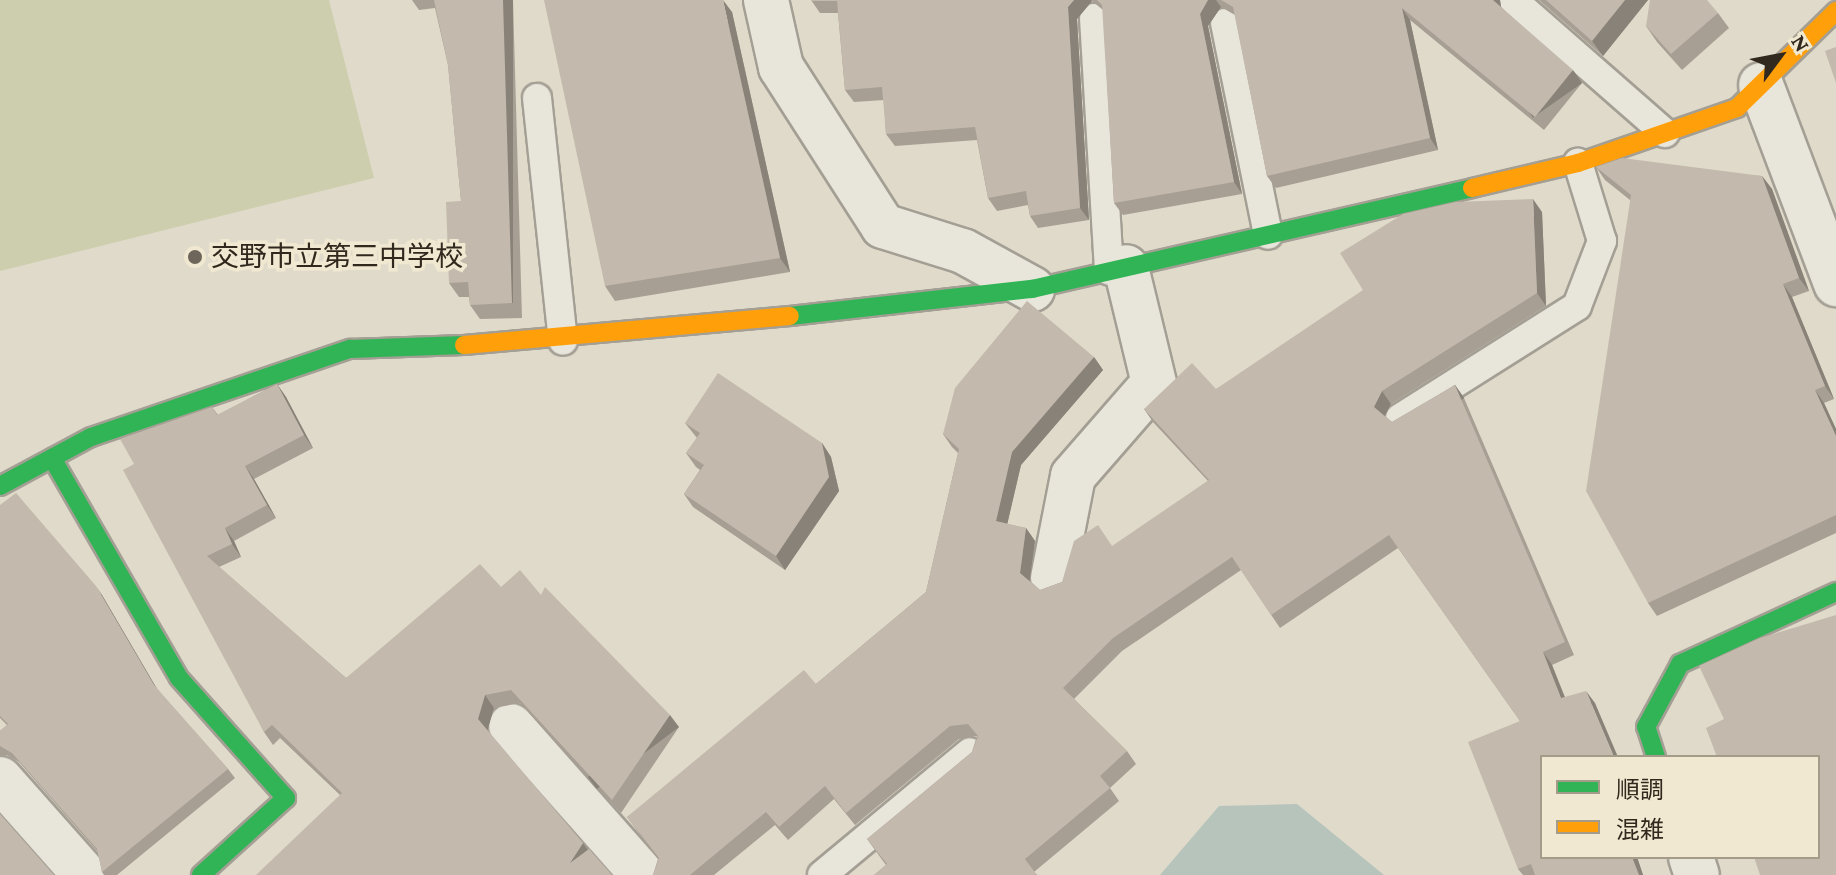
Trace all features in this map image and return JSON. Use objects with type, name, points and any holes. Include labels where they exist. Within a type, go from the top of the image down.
[{"type":"street","points":[[766,0],[781,67],[883,226],[963,251],[1032,289]]},
{"type":"street","points":[[0,486],[91,437],[350,349],[563,341],[1032,289],[1578,163],[1737,108],[1836,11]]},
{"type":"street","points":[[1761,85],[1836,284]]},
{"type":"street","points":[[1053,578],[1073,476],[1154,383],[1118,269]]},
{"type":"street","points":[[52,458],[179,678],[286,798],[201,875]]},
{"type":"street","points":[[1655,755],[1646,727],[1680,664],[1836,592]]},
{"type":"street","points":[[511,726],[633,872]]},
{"type":"street","points":[[0,779],[85,875]]},
{"type":"lane","points":[[1513,0],[1665,133]]},
{"type":"lane","points":[[1094,18],[1118,269]]},
{"type":"lane","points":[[1225,23],[1268,235]]},
{"type":"lane","points":[[537,98],[563,341]]},
{"type":"lane","points":[[1400,418],[1577,306],[1602,241],[1578,163]]},
{"type":"lane","points":[[822,875],[970,752]]},
{"type":"green space","points":[[0,0],[329,0],[374,178],[0,271]]},
{"type":"shaded area","points":[[1297,804],[1384,875],[1160,875],[1219,806]]},
{"type":"building","points":[[434,0],[503,0],[512,303],[470,305],[468,282],[449,283],[446,202],[461,201],[448,65]]},
{"type":"building","points":[[544,0],[723,0],[780,258],[605,286]]},
{"type":"building","points":[[811,0],[1074,0],[1068,7],[1080,208],[1030,216],[1026,191],[988,198],[975,127],[886,134],[882,87],[845,90],[837,1]]},
{"type":"building","points":[[1097,0],[1208,0],[1200,14],[1234,182],[1114,203],[1102,5]]},
{"type":"building","points":[[1221,0],[1493,0],[1573,70],[1535,117],[1402,8],[1430,138],[1267,176],[1233,7]]},
{"type":"building","points":[[1546,0],[1625,0],[1592,41]]},
{"type":"building","points":[[1650,0],[1707,0],[1718,13],[1671,54],[1646,26]]},
{"type":"building","points":[[1836,47],[1836,83],[1825,51]]},
{"type":"building","points":[[1622,158],[1762,176],[1799,278],[1783,284],[1825,386],[1815,390],[1836,436],[1836,515],[1648,603],[1586,491],[1631,195],[1596,167]]},
{"type":"building","points":[[1533,199],[1537,293],[1382,391],[1374,407],[1392,422],[1455,385],[1565,642],[1543,652],[1561,698],[1586,691],[1613,755],[1540,755],[1540,859],[1633,859],[1639,875],[1535,875],[1531,864],[1518,869],[1468,742],[1520,721],[1389,535],[1271,615],[1232,557],[1113,638],[1063,688],[1127,751],[1100,776],[1110,788],[1025,859],[1035,875],[874,875],[887,864],[867,839],[972,752],[978,736],[968,724],[950,726],[846,813],[825,786],[779,827],[766,812],[690,875],[653,875],[659,858],[627,817],[804,670],[816,684],[926,592],[959,449],[943,434],[955,388],[1027,301],[1094,357],[1012,452],[996,521],[1026,528],[1020,573],[1040,590],[1062,582],[1074,541],[1098,525],[1112,546],[1209,480],[1144,409],[1192,363],[1216,389],[1363,290],[1340,253],[1403,214],[1456,202]]},
{"type":"building","points":[[718,373],[822,443],[829,477],[776,556],[684,494],[704,465],[686,453],[700,433],[685,423]]},
{"type":"building","points":[[277,384],[304,435],[245,466],[267,505],[225,528],[232,544],[207,556],[346,678],[480,564],[501,587],[520,570],[541,595],[545,587],[670,715],[612,800],[511,690],[485,695],[478,719],[583,843],[570,863],[589,849],[612,875],[256,875],[342,793],[272,725],[264,732],[123,470],[134,464],[120,439],[212,407],[217,415]]},
{"type":"building","points":[[16,493],[96,586],[154,685],[228,769],[102,872],[97,849],[12,753],[0,746],[0,731],[8,724],[0,716],[0,505]]},
{"type":"building","points":[[1836,615],[1836,875],[1760,875],[1755,859],[1820,859],[1820,755],[1716,755],[1706,728],[1724,719],[1699,666],[1760,638]]},
{"type":"building","points":[[0,814],[54,875],[0,875]]},
{"type":"traffic: fast","points":[[790,316],[1032,289],[1472,188]]},
{"type":"traffic: fast","points":[[0,486],[91,437],[350,349],[464,345]]},
{"type":"traffic: fast","points":[[52,458],[179,678],[286,798],[201,875]]},
{"type":"traffic: fast","points":[[1655,755],[1646,727],[1680,664],[1836,592]]},
{"type":"traffic: slow","points":[[1472,188],[1578,163],[1737,108],[1836,11]]},
{"type":"traffic: slow","points":[[464,345],[790,316]]},
{"type":"place","name":"交野市立第三中学校","points":[[195,257]]}]
